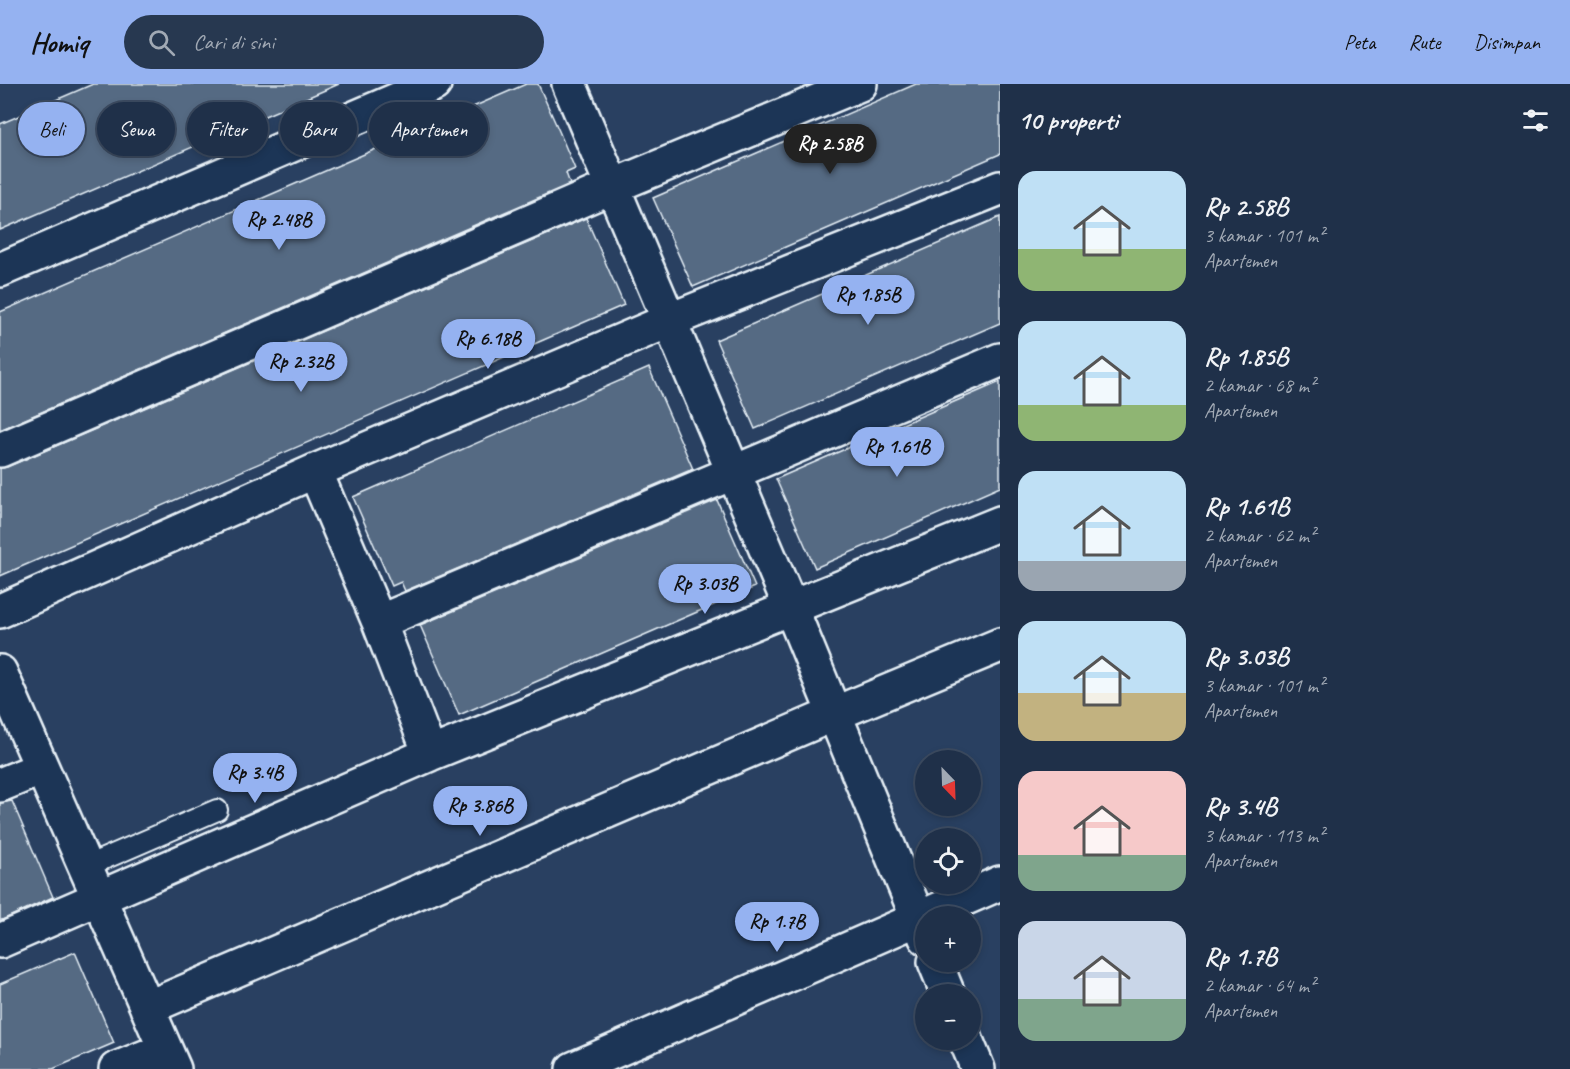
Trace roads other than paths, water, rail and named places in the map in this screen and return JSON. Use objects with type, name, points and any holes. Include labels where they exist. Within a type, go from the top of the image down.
[{"type":"street","points":[[0,270],[434,84]]},
{"type":"street","points":[[569,84],[791,608],[915,912]]},
{"type":"street","points":[[0,450],[611,187],[860,84]]},
{"type":"street","points":[[0,611],[315,471],[668,321],[1000,188]]},
{"type":"street","points":[[379,622],[1000,360]]},
{"type":"street","points":[[315,471],[379,622],[430,754]]},
{"type":"street","points":[[0,941],[100,900],[430,754],[1000,523]]},
{"type":"street","points":[[147,1008],[1000,645]]},
{"type":"street","points":[[0,672],[169,1059],[116,1069]]},
{"type":"street","points":[[0,785],[42,768]]},
{"type":"street","points":[[961,906],[1000,883]]},
{"type":"street","points":[[573,1069],[915,932]]},
{"type":"street","points":[[970,1050],[978,1069]]},
{"type":"lane","points":[[85,867],[217,810]]}]
